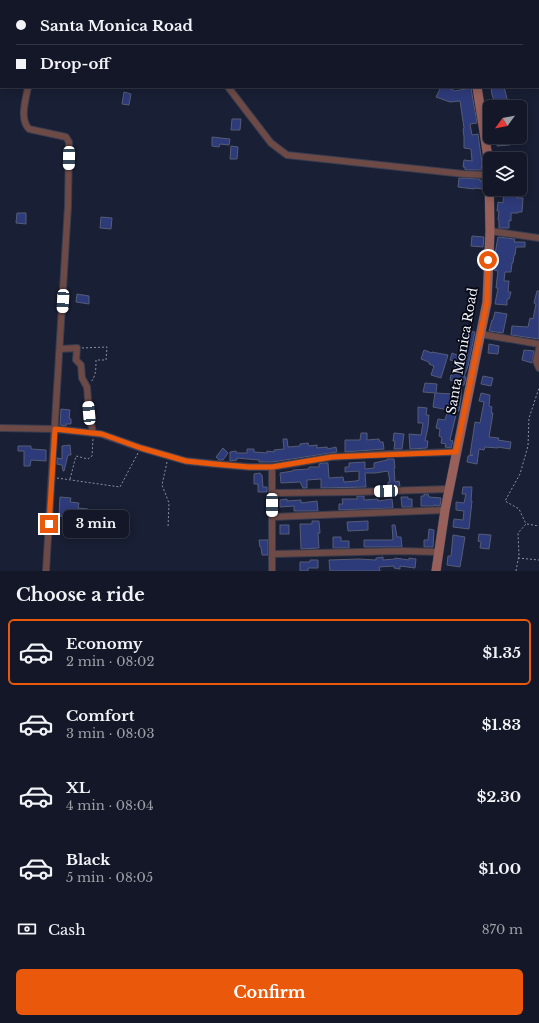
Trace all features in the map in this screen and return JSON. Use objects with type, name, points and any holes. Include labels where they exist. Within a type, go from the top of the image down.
[{"type":"street","points":[[28,88],[24,114],[25,125],[29,129],[66,136],[69,142],[68,206],[46,571]]},
{"type":"street","points":[[229,88],[271,143],[287,155],[453,173],[483,175]]},
{"type":"street","name":"Santa Monica Road","points":[[477,88],[487,152]]},
{"type":"street","name":"Santa Monica Road","points":[[436,571],[444,510],[487,302],[490,231],[489,196]]},
{"type":"street","points":[[490,231],[539,238]]},
{"type":"street","points":[[480,334],[539,344]]},
{"type":"street","points":[[60,349],[77,348],[76,360],[81,365],[82,378],[87,388],[89,413],[94,433]]},
{"type":"street","points":[[539,348],[536,361],[539,368]]},
{"type":"street","points":[[0,428],[55,429],[102,434],[141,448],[186,461],[249,467],[272,467],[332,457],[456,452]]},
{"type":"street","points":[[272,467],[272,571]]},
{"type":"street","points":[[272,493],[449,489]]},
{"type":"street","points":[[272,517],[444,510]]},
{"type":"street","points":[[273,554],[401,551],[439,552]]},
{"type":"street","points":[[436,571],[444,571]]},
{"type":"path","points":[[77,348],[107,347],[106,360],[96,360],[96,370],[93,380],[87,388]]},
{"type":"path","points":[[526,524],[519,509],[505,501],[520,474],[528,446],[529,418],[539,388]]},
{"type":"path","points":[[70,480],[76,456],[88,459],[92,456],[94,433]]},
{"type":"path","points":[[52,477],[120,487],[141,448]]},
{"type":"path","points":[[168,456],[162,485],[169,503],[168,528]]},
{"type":"path","points":[[526,524],[539,526]]},
{"type":"path","points":[[516,571],[518,558],[518,533],[526,524]]},
{"type":"path","points":[[518,558],[539,560]]},
{"type":"building","points":[[440,88],[449,88],[455,91],[471,88],[477,123],[470,124],[472,135],[478,134],[482,163],[481,170],[465,170],[465,167],[463,167],[464,160],[472,161],[471,149],[464,148],[464,128],[460,101],[450,102],[436,97]]},
{"type":"building","points":[[491,88],[504,88],[507,100],[494,100]]},
{"type":"building","points":[[124,92],[131,94],[129,105],[122,104]]},
{"type":"building","points":[[232,119],[241,119],[240,130],[231,130]]},
{"type":"building","points":[[212,137],[230,139],[229,145],[220,144],[219,147],[212,146]]},
{"type":"building","points":[[497,144],[510,144],[510,145],[497,146]]},
{"type":"building","points":[[231,146],[238,147],[237,159],[230,159]]},
{"type":"building","points":[[459,178],[480,179],[480,181],[483,181],[483,189],[458,187]]},
{"type":"building","points":[[504,196],[517,196],[517,198],[523,198],[522,212],[511,213],[509,228],[499,228],[499,211],[497,211],[498,202],[503,203]]},
{"type":"building","points":[[17,213],[26,213],[26,224],[16,223]]},
{"type":"building","points":[[101,217],[112,218],[111,229],[100,228]]},
{"type":"building","points":[[472,236],[484,237],[483,247],[471,246]]},
{"type":"building","points":[[498,237],[515,239],[514,242],[525,242],[525,247],[516,247],[511,272],[505,272],[504,281],[509,281],[508,292],[511,292],[509,299],[507,299],[507,305],[495,304],[498,288],[496,288],[498,271],[494,270],[495,263],[497,263],[498,254],[495,254]]},
{"type":"building","points":[[537,291],[539,291],[539,339],[511,335],[512,326],[528,327],[530,318],[533,319],[536,304],[534,303]]},
{"type":"building","points":[[77,294],[89,296],[89,304],[76,302]]},
{"type":"building","points":[[495,312],[507,314],[503,333],[489,331]]},
{"type":"building","points":[[465,331],[475,332],[468,366],[464,377],[466,377],[464,385],[460,385],[460,383],[450,380],[456,364],[454,361],[450,360],[452,353],[459,356],[461,351],[463,352]]},
{"type":"building","points":[[489,344],[499,346],[498,354],[488,353]]},
{"type":"building","points":[[424,350],[432,353],[448,355],[441,378],[431,375],[434,366],[421,359]]},
{"type":"building","points":[[524,350],[534,351],[532,363],[522,360]]},
{"type":"building","points":[[483,376],[493,378],[491,386],[481,384]]},
{"type":"building","points":[[425,383],[437,384],[436,393],[452,394],[453,386],[461,387],[459,411],[457,411],[450,440],[453,441],[451,448],[445,447],[446,444],[441,443],[442,438],[439,436],[440,429],[436,428],[438,419],[445,420],[448,410],[433,407],[435,393],[423,392]]},
{"type":"building","points":[[481,393],[490,395],[489,406],[492,407],[491,413],[493,413],[489,437],[499,438],[498,440],[511,442],[510,449],[485,447],[484,450],[479,449],[477,464],[467,462],[468,456],[473,455],[470,455],[475,422],[480,423],[484,402],[479,401]]},
{"type":"building","points":[[418,407],[427,408],[426,415],[429,415],[425,441],[428,441],[427,448],[410,449],[409,434],[421,435],[423,423],[418,423]]},
{"type":"building","points":[[61,409],[70,410],[69,418],[71,419],[71,424],[66,424],[66,426],[60,425]]},
{"type":"building","points":[[361,433],[367,433],[367,440],[379,439],[380,442],[383,442],[384,449],[345,452],[345,440],[360,440]]},
{"type":"building","points":[[394,433],[404,434],[402,449],[394,449]]},
{"type":"building","points":[[283,439],[287,439],[288,447],[300,446],[300,444],[308,443],[309,446],[317,445],[317,448],[327,447],[328,449],[336,447],[337,452],[272,462],[259,462],[259,460],[237,458],[237,460],[230,461],[230,452],[236,451],[237,453],[247,453],[247,449],[254,449],[254,452],[267,453],[267,451],[274,452],[274,450],[284,449]]},
{"type":"building","points":[[70,445],[71,455],[68,455],[63,471],[62,465],[57,464],[57,458],[62,459],[62,446]]},
{"type":"building","points":[[18,446],[31,446],[31,449],[46,450],[46,461],[31,460],[30,466],[24,466],[24,451],[18,451]]},
{"type":"building","points":[[223,448],[228,453],[223,460],[219,460],[216,457]]},
{"type":"building","points":[[387,459],[394,459],[395,482],[399,481],[400,486],[388,486],[388,482],[390,482],[388,471],[365,473],[366,487],[321,488],[321,479],[307,480],[307,488],[303,488],[300,482],[281,483],[280,473],[309,469],[309,467],[319,467],[319,464],[322,463],[328,463],[329,478],[343,477],[344,482],[356,481],[359,480],[359,471],[345,472],[345,467],[349,467],[349,463],[365,462],[365,469],[374,468],[374,463]]},
{"type":"building","points":[[260,473],[262,475],[263,487],[267,487],[267,492],[258,492],[258,484],[254,484],[254,474]]},
{"type":"building","points":[[463,487],[472,487],[469,529],[453,527],[454,519],[463,520],[464,511],[456,510],[456,502],[464,503],[466,494],[462,494]]},
{"type":"building","points":[[424,494],[428,494],[429,497],[441,498],[440,506],[421,506],[421,496],[424,496]]},
{"type":"building","points":[[357,496],[364,496],[364,500],[378,499],[378,501],[392,499],[393,508],[339,510],[339,504],[343,504],[342,499],[357,499]]},
{"type":"building","points":[[60,497],[71,498],[70,502],[79,503],[78,508],[88,509],[87,516],[59,516]]},
{"type":"building","points":[[401,497],[408,497],[408,499],[412,499],[412,507],[402,507]]},
{"type":"building","points":[[287,499],[287,501],[301,500],[301,503],[317,501],[318,511],[294,511],[294,506],[280,507],[280,500]]},
{"type":"building","points":[[312,521],[319,521],[319,548],[301,549],[300,524],[312,524]]},
{"type":"building","points":[[368,521],[368,530],[348,531],[347,522]]},
{"type":"building","points":[[280,525],[289,525],[289,534],[280,534]]},
{"type":"building","points":[[392,525],[395,525],[397,537],[401,537],[402,547],[364,547],[364,540],[393,540]]},
{"type":"building","points":[[429,529],[434,530],[433,547],[424,547],[424,540],[428,540]]},
{"type":"building","points":[[479,534],[491,535],[489,549],[480,548],[481,542],[478,541]]},
{"type":"building","points":[[453,535],[465,537],[460,567],[447,565],[448,556],[451,556]]},
{"type":"building","points":[[333,537],[341,537],[341,541],[349,541],[349,548],[333,548]]},
{"type":"building","points":[[259,540],[268,540],[268,555],[262,555]]},
{"type":"building","points":[[383,557],[383,560],[395,558],[409,560],[409,558],[416,559],[415,568],[400,566],[400,569],[394,568],[394,566],[379,567],[380,571],[330,571],[329,560],[376,560],[376,558]]},
{"type":"building","points":[[310,560],[318,560],[318,568],[308,568],[308,571],[300,571],[300,562],[310,562]]},
{"type":"route","points":[[49,524],[55,429],[102,434],[141,448],[186,461],[249,467],[272,467],[332,457],[456,452],[487,302],[488,260]]}]
